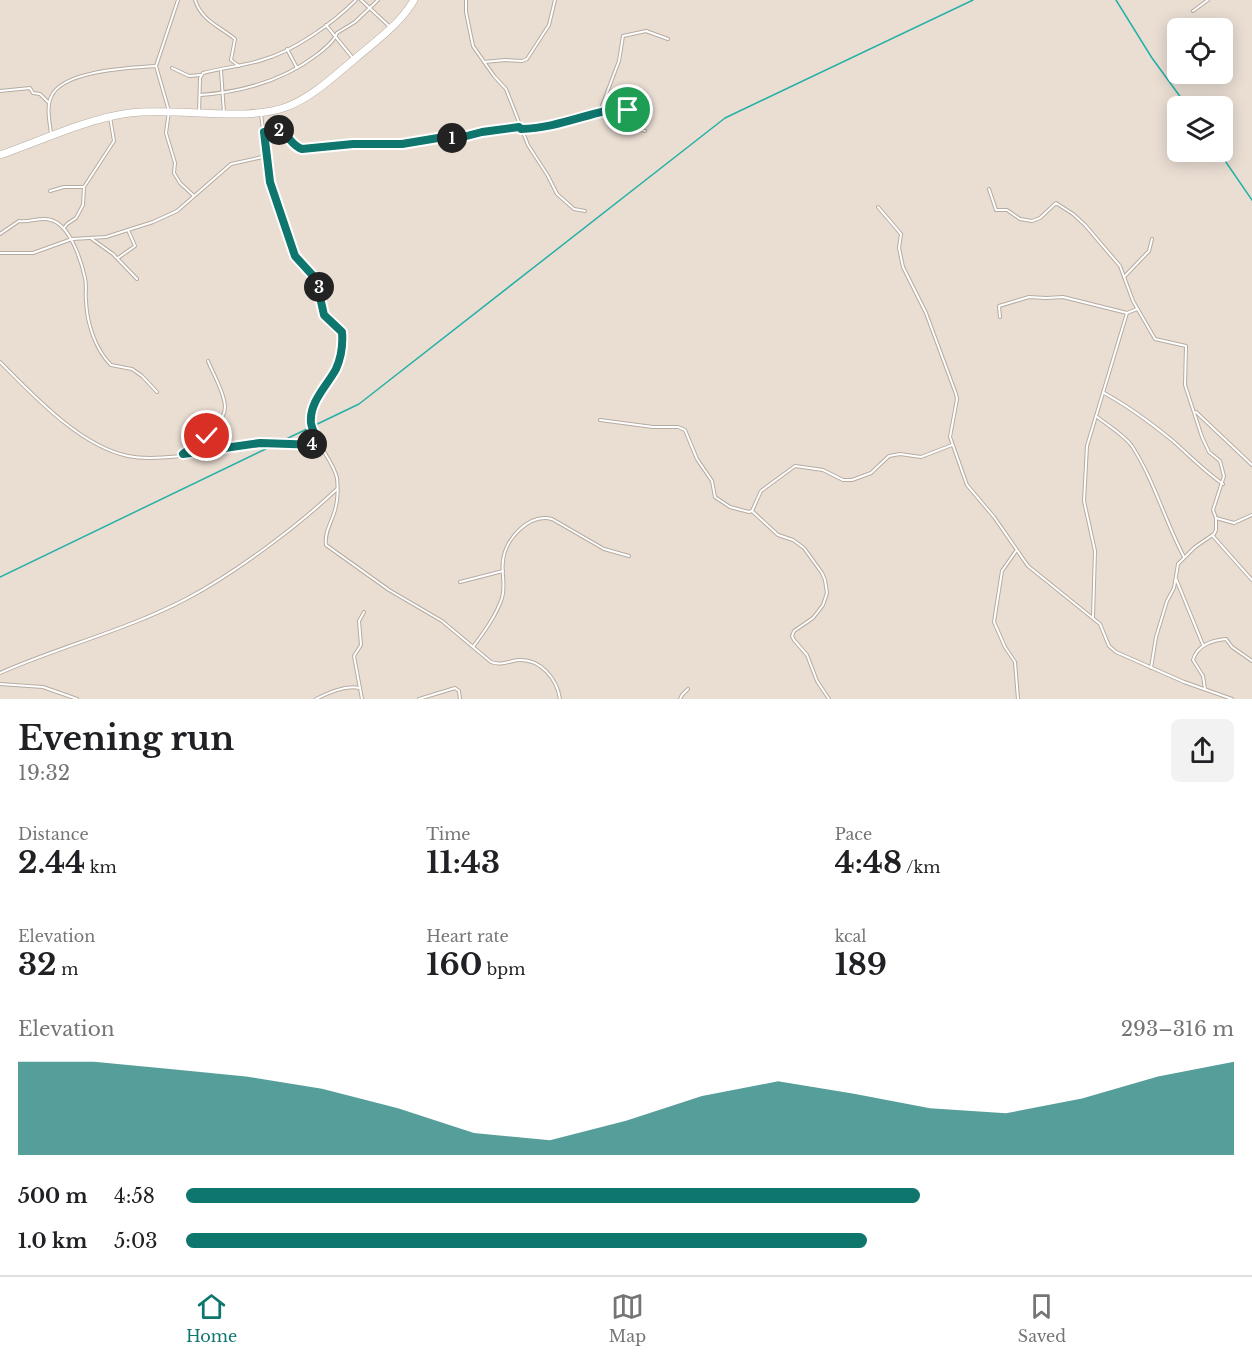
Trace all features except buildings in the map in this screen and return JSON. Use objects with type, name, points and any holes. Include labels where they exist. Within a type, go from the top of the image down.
[{"type":"highway","points":[[0,155],[110,117],[132,113],[261,112],[289,106],[309,96],[354,60],[391,28],[414,0]]},
{"type":"street","points":[[178,0],[156,66],[169,111],[166,133],[175,163],[174,173],[180,183],[194,196]]},
{"type":"street","points":[[195,0],[202,15],[208,21],[235,39],[231,60],[238,66]]},
{"type":"street","points":[[172,68],[189,76],[201,75],[269,58],[304,40],[356,0]]},
{"type":"street","points":[[361,0],[391,28]]},
{"type":"street","points":[[200,95],[262,85],[297,68],[315,56],[335,38],[337,33],[343,31],[378,0]]},
{"type":"street","points":[[466,0],[466,12],[473,46],[506,89],[528,146],[548,176],[557,195],[574,209],[585,211]]},
{"type":"street","points":[[484,62],[527,59],[549,24],[555,0]]},
{"type":"street","points":[[1193,11],[1208,0]]},
{"type":"street","points":[[326,25],[354,60]]},
{"type":"street","points":[[600,111],[619,61],[622,37],[646,31],[668,39]]},
{"type":"street","points":[[287,49],[297,68]]},
{"type":"street","points":[[51,137],[49,103],[54,91],[76,78],[106,70],[156,66]]},
{"type":"street","points":[[221,70],[224,113]]},
{"type":"street","points":[[199,112],[201,75]]},
{"type":"street","points":[[0,91],[31,88],[33,93],[40,94],[49,103]]},
{"type":"street","points":[[264,132],[280,130],[291,139],[296,147],[302,149],[353,144],[402,144],[438,138],[459,138],[519,127],[521,129],[553,126],[600,111],[626,107],[627,121],[637,129],[645,131]]},
{"type":"street","points":[[261,112],[270,182],[295,256],[316,279],[324,315],[342,334],[339,361],[322,388],[312,413],[311,425],[335,472],[337,505],[328,529],[326,545],[389,590],[429,612],[487,660],[495,664],[521,660],[542,668],[555,682],[560,699]]},
{"type":"street","points":[[64,228],[74,221],[82,208],[84,187],[114,141],[110,117]]},
{"type":"street","points":[[0,253],[33,253],[72,239],[92,239],[128,230],[173,214],[231,164],[267,156]]},
{"type":"street","points":[[50,191],[64,187],[84,187]]},
{"type":"street","points":[[989,189],[996,210],[1007,210],[1023,220],[1032,221],[1040,218],[1053,204],[1061,205],[1085,225],[1120,266],[1137,309],[1155,339],[1186,346],[1184,381],[1202,437],[1208,449],[1220,461],[1225,474],[1214,508],[1217,527],[1212,535],[1199,542],[1178,564],[1174,588],[1167,601],[1155,637],[1150,668]]},
{"type":"street","points":[[878,207],[901,234],[899,248],[903,267],[926,313],[956,394],[950,431],[952,445],[967,485],[994,517],[1028,566],[1100,624],[1109,646],[1150,668],[1232,699]]},
{"type":"street","points":[[0,234],[19,221],[50,219],[64,228],[72,239],[85,276],[86,302],[96,342],[111,364],[137,372],[157,392]]},
{"type":"street","points":[[118,258],[135,246],[128,230]]},
{"type":"street","points":[[92,239],[118,258],[136,279]]},
{"type":"street","points":[[1124,278],[1149,251],[1152,239]]},
{"type":"street","points":[[1000,317],[999,305],[1032,297],[1067,297],[1127,313],[1137,309]]},
{"type":"street","points":[[1093,618],[1095,551],[1084,496],[1087,447],[1127,313]]},
{"type":"street","points":[[183,454],[207,436],[221,419],[225,410],[208,361]]},
{"type":"street","points":[[0,362],[39,400],[91,441],[117,453],[135,458],[260,443],[320,445]]},
{"type":"street","points":[[1103,393],[1134,411],[1223,484]]},
{"type":"street","points":[[1195,411],[1252,465]]},
{"type":"street","points":[[1096,416],[1132,447],[1149,477],[1184,557]]},
{"type":"street","points":[[600,420],[685,430],[697,459],[712,481],[715,497],[730,507],[752,511],[778,535],[793,540],[804,548],[825,580],[827,593],[823,605],[813,618],[795,631],[792,636],[807,655],[829,699]]},
{"type":"street","points":[[752,511],[761,491],[795,466],[823,470],[843,480],[852,480],[871,473],[889,456],[900,454],[921,457],[952,445]]},
{"type":"street","points":[[0,673],[185,600],[274,540],[317,508],[337,489]]},
{"type":"street","points":[[1216,518],[1234,523],[1252,515]]},
{"type":"street","points":[[473,647],[499,606],[504,591],[503,557],[519,529],[530,522],[543,518],[552,519],[604,549],[629,556]]},
{"type":"street","points":[[1212,535],[1252,580]]},
{"type":"street","points":[[1017,550],[1002,571],[994,622],[1015,662],[1018,699]]},
{"type":"street","points":[[460,582],[503,571]]},
{"type":"street","points":[[1176,577],[1203,645]]},
{"type":"street","points":[[362,699],[354,656],[361,645],[359,621],[364,612]]},
{"type":"street","points":[[1205,689],[1203,675],[1193,660],[1203,645],[1226,639],[1232,647],[1252,661]]},
{"type":"street","points":[[0,684],[44,687],[77,699]]},
{"type":"street","points":[[316,699],[332,692],[353,687],[359,688]]},
{"type":"street","points":[[419,699],[455,688],[459,691],[460,699]]},
{"type":"street","points":[[680,699],[688,689]]},
{"type":"waterway","points":[[282,441],[359,404],[725,118],[973,0]]},
{"type":"waterway","points":[[1116,0],[1152,58],[1180,96]]},
{"type":"waterway","points":[[1226,162],[1252,200]]},
{"type":"waterway","points":[[0,577],[278,443]]},
{"type":"route","points":[[207,436],[183,454],[260,443],[320,445],[311,425],[312,413],[322,388],[339,361],[342,332],[324,315],[316,279],[296,259],[270,182],[264,132],[280,130],[291,139],[296,147],[302,149],[390,142],[402,144],[438,138],[459,138],[519,127],[521,129],[540,129],[572,122],[600,111],[626,107],[628,110]]}]
